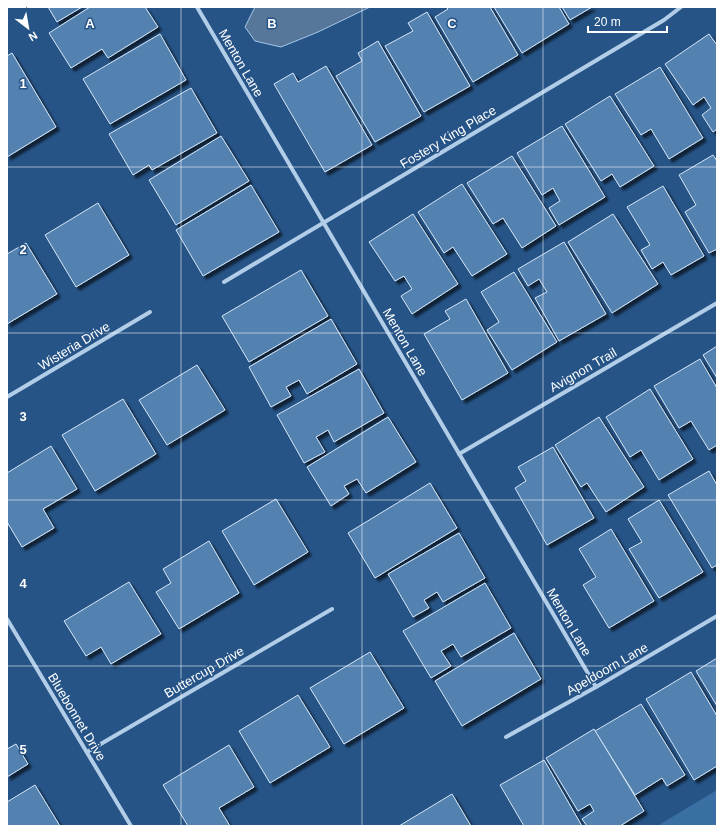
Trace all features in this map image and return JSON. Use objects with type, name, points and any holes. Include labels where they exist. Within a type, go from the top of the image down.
[{"type":"street","name":"Menton Lane","points":[[197,7],[596,687]]},
{"type":"street","name":"Fostery King Place","points":[[224,282],[651,28],[677,8]]},
{"type":"street","name":"Avignon Trail","points":[[459,454],[717,303]]},
{"type":"street","name":"Wisteria Drive","points":[[7,397],[150,312]]},
{"type":"street","name":"Buttercup Drive","points":[[86,752],[332,609]]},
{"type":"street","name":"Apeldoorn Lane","points":[[506,737],[596,687],[717,616]]},
{"type":"street","name":"Bluebonnet Drive","points":[[7,619],[130,826]]},
{"type":"shaded area","points":[[255,7],[370,7],[318,32],[281,47],[255,41],[245,27]]},
{"type":"shaded area","points":[[717,790],[717,826],[657,826]]},
{"type":"building","points":[[48,7],[82,7],[57,22]]},
{"type":"building","points":[[90,7],[145,7],[158,27],[108,58],[102,49],[71,68],[49,33]]},
{"type":"building","points":[[446,7],[490,7],[518,55],[473,82],[435,17],[448,9]]},
{"type":"building","points":[[494,7],[559,7],[569,24],[522,53]]},
{"type":"building","points":[[562,7],[592,7],[570,20]]},
{"type":"building","points":[[427,12],[470,86],[424,112],[385,46],[413,31],[408,23]]},
{"type":"building","points":[[160,34],[186,80],[110,124],[83,79]]},
{"type":"building","points":[[709,34],[717,45],[717,129],[713,132],[702,115],[711,108],[704,97],[693,105],[665,64]]},
{"type":"building","points":[[378,41],[421,116],[375,142],[336,76],[362,61],[358,53]]},
{"type":"building","points":[[12,53],[56,127],[7,157],[7,56]]},
{"type":"building","points":[[326,66],[372,145],[325,172],[274,84],[293,73],[298,82]]},
{"type":"building","points":[[660,67],[703,138],[669,159],[651,129],[641,135],[615,94]]},
{"type":"building","points":[[191,88],[217,133],[152,170],[149,165],[133,175],[109,134]]},
{"type":"building","points":[[610,96],[654,166],[620,187],[612,174],[601,181],[565,124]]},
{"type":"building","points":[[562,126],[605,197],[559,225],[549,208],[560,201],[553,188],[542,195],[517,153]]},
{"type":"building","points":[[221,136],[249,181],[176,225],[149,180]]},
{"type":"building","points":[[713,155],[717,161],[717,249],[709,253],[685,212],[696,205],[679,175]]},
{"type":"building","points":[[512,156],[556,226],[522,248],[503,218],[493,224],[467,183]]},
{"type":"building","points":[[462,184],[507,254],[472,276],[453,247],[444,253],[418,212]]},
{"type":"building","points":[[251,185],[279,232],[203,276],[176,230]]},
{"type":"building","points":[[663,186],[704,256],[671,275],[663,262],[652,269],[641,250],[650,245],[627,207]]},
{"type":"building","points":[[98,203],[129,255],[76,287],[45,235]]},
{"type":"building","points":[[413,214],[458,284],[412,314],[401,296],[412,289],[404,276],[395,281],[369,242]]},
{"type":"building","points":[[613,214],[658,284],[612,313],[568,242]]},
{"type":"building","points":[[564,242],[606,314],[559,341],[535,298],[547,292],[539,279],[528,286],[518,269]]},
{"type":"building","points":[[26,243],[57,294],[7,324],[7,254]]},
{"type":"building","points":[[301,270],[328,316],[249,362],[222,316]]},
{"type":"building","points":[[514,272],[557,342],[512,370],[487,330],[499,322],[481,292]]},
{"type":"building","points":[[466,299],[508,373],[462,400],[424,334],[450,319],[445,311]]},
{"type":"building","points":[[331,319],[357,364],[307,394],[299,380],[286,387],[291,396],[271,407],[249,367]]},
{"type":"building","points":[[717,346],[717,378],[703,355]]},
{"type":"building","points":[[700,359],[717,388],[717,445],[709,450],[691,421],[679,428],[654,386]]},
{"type":"building","points":[[197,365],[225,410],[167,445],[139,400]]},
{"type":"building","points":[[359,369],[384,413],[334,442],[328,430],[316,437],[325,452],[304,463],[277,415]]},
{"type":"building","points":[[650,389],[693,459],[659,480],[641,450],[630,457],[606,417]]},
{"type":"building","points":[[123,399],[156,454],[95,491],[62,435]]},
{"type":"building","points":[[388,417],[416,462],[366,493],[357,479],[344,486],[349,494],[331,506],[307,467]]},
{"type":"building","points":[[599,417],[644,487],[606,512],[587,483],[581,487],[555,445]]},
{"type":"building","points":[[51,446],[77,489],[43,509],[54,528],[22,547],[7,522],[7,473]]},
{"type":"building","points":[[553,447],[594,518],[547,545],[515,488],[526,481],[518,467]]},
{"type":"building","points":[[709,471],[717,485],[717,565],[712,568],[668,495]]},
{"type":"building","points":[[430,483],[457,528],[375,578],[348,533]]},
{"type":"building","points":[[276,499],[308,552],[254,585],[222,531]]},
{"type":"building","points":[[659,500],[703,572],[659,598],[629,549],[642,542],[628,519]]},
{"type":"building","points":[[611,529],[654,601],[609,628],[583,585],[596,577],[579,549]]},
{"type":"building","points":[[459,533],[485,578],[443,602],[437,592],[424,600],[429,608],[413,617],[388,574]]},
{"type":"building","points":[[209,541],[239,593],[179,629],[156,592],[171,583],[163,569]]},
{"type":"building","points":[[129,582],[161,634],[111,664],[101,647],[86,656],[64,621]]},
{"type":"building","points":[[485,583],[511,628],[461,657],[453,644],[441,651],[451,666],[431,678],[403,631]]},
{"type":"building","points":[[514,633],[541,679],[462,726],[435,681]]},
{"type":"building","points":[[370,652],[404,708],[344,744],[310,688]]},
{"type":"building","points":[[717,658],[717,706],[696,671]]},
{"type":"building","points":[[691,672],[717,716],[717,766],[694,780],[646,699]]},
{"type":"building","points":[[298,695],[330,747],[270,783],[239,731]]},
{"type":"building","points":[[641,704],[685,775],[667,786],[662,778],[635,795],[595,731]]},
{"type":"building","points":[[594,729],[644,811],[620,826],[587,826],[582,819],[594,811],[590,804],[578,811],[546,758]]},
{"type":"building","points":[[16,744],[28,764],[7,777],[7,749]]},
{"type":"building","points":[[229,745],[254,787],[219,808],[230,826],[188,826],[163,785]]},
{"type":"building","points":[[544,760],[582,826],[524,826],[500,785]]},
{"type":"building","points":[[35,785],[60,826],[7,826],[7,802]]},
{"type":"building","points":[[452,794],[471,826],[399,826]]}]
